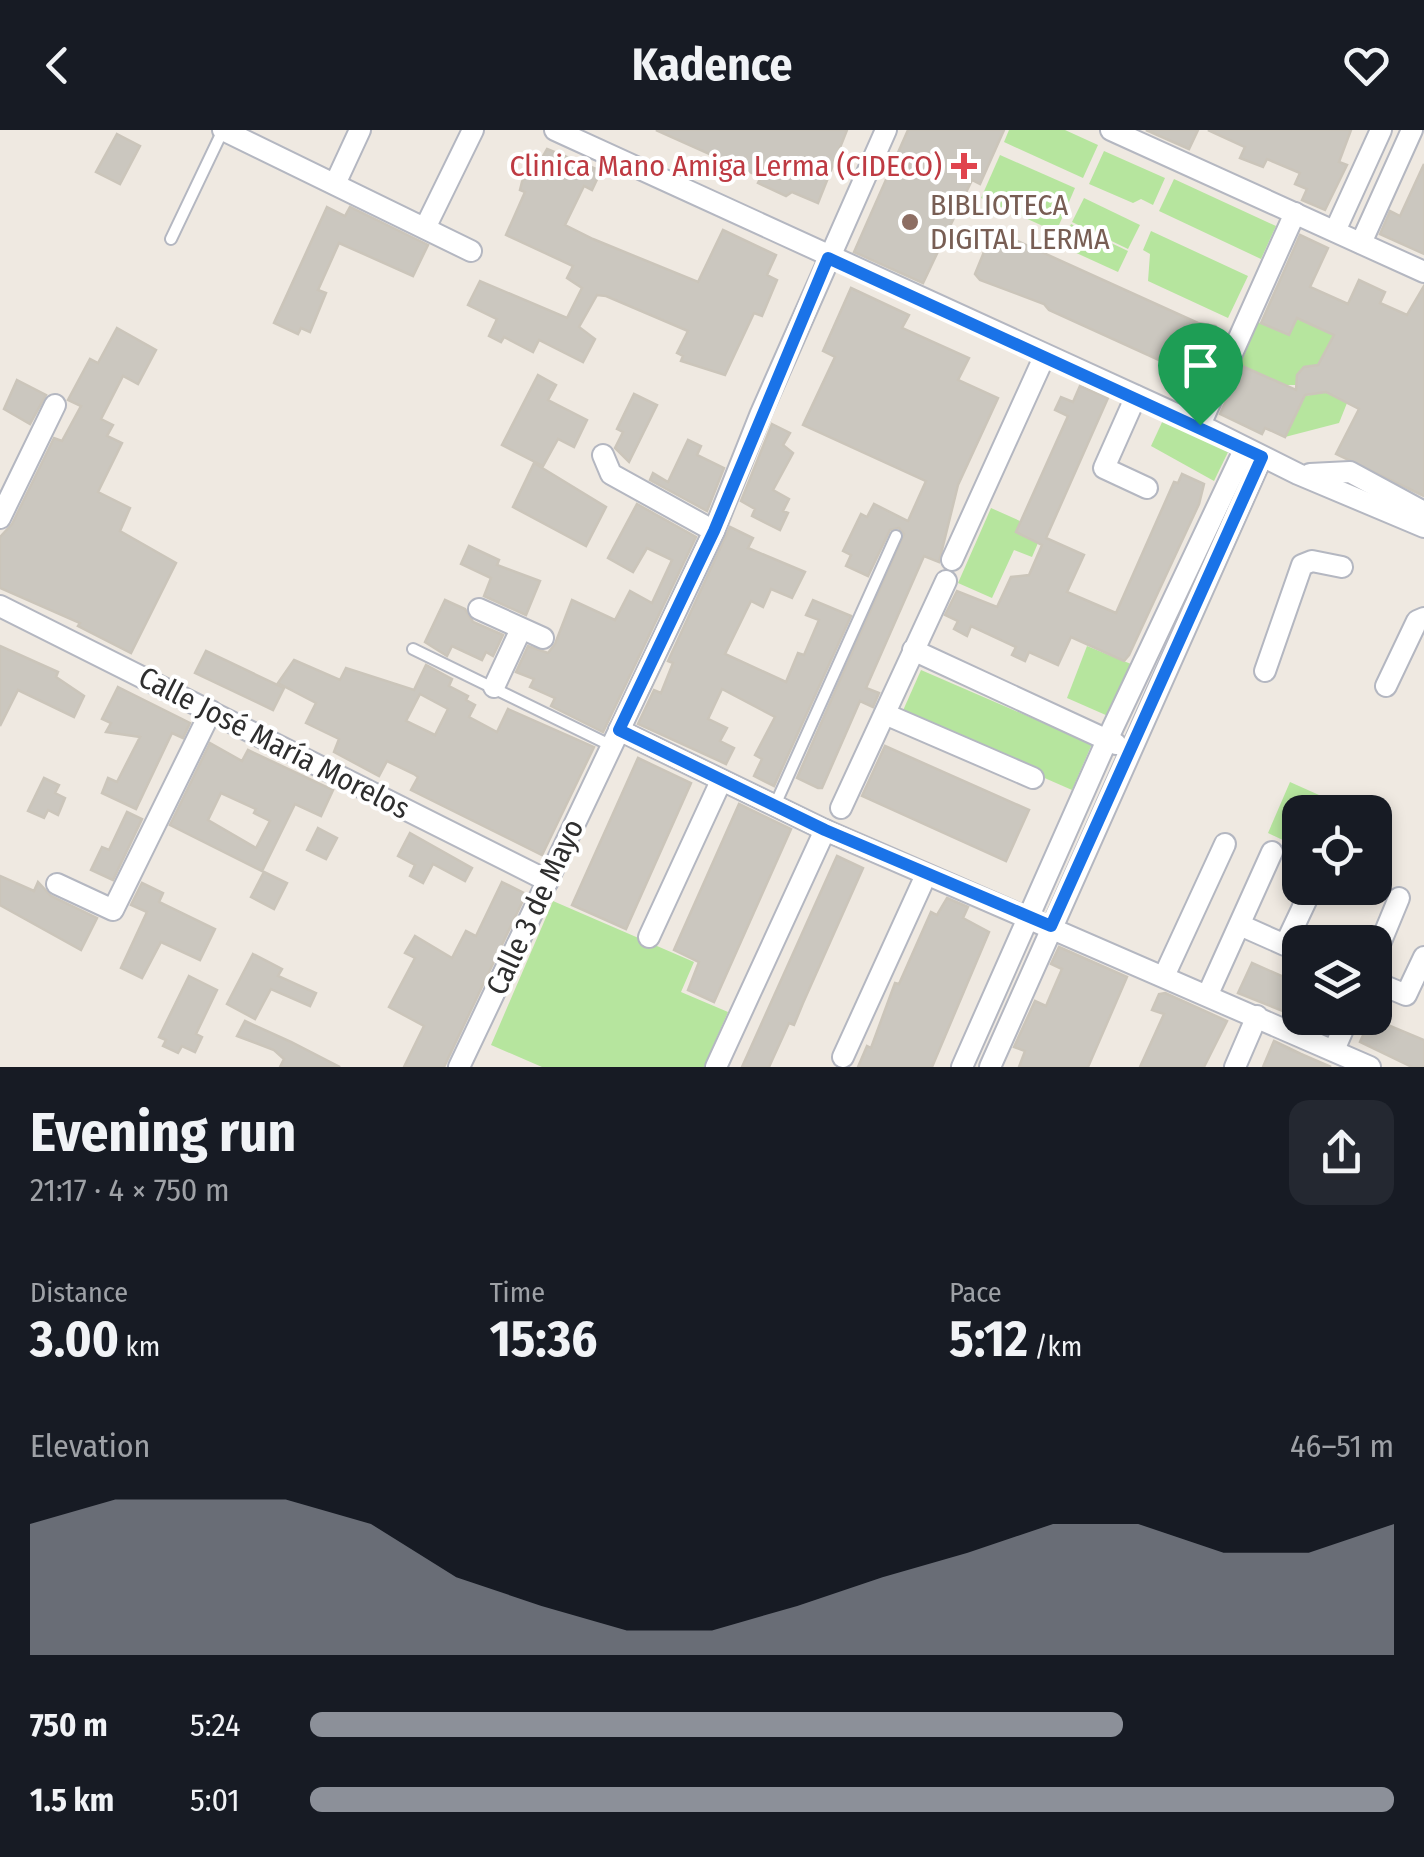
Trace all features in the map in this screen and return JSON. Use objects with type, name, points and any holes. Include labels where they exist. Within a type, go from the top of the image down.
[{"type":"street","points":[[335,184],[360,130]]},
{"type":"street","points":[[425,228],[473,130]]},
{"type":"street","points":[[555,130],[1200,425],[1293,472],[1424,527]]},
{"type":"street","name":"Calle 3 de Mayo","points":[[459,1067],[714,531],[886,130]]},
{"type":"street","points":[[1111,130],[1424,272]]},
{"type":"street","points":[[1335,231],[1381,130]]},
{"type":"street","points":[[1361,243],[1412,130]]},
{"type":"street","points":[[230,132],[472,250]]},
{"type":"street","points":[[1200,425],[1295,213]]},
{"type":"street","points":[[841,808],[1045,355]]},
{"type":"street","points":[[1136,396],[1104,468],[1147,488]]},
{"type":"street","points":[[0,518],[55,405]]},
{"type":"street","points":[[990,1067],[1107,740],[1159,631],[1254,452]]},
{"type":"street","points":[[962,1067],[1131,752],[1181,641],[1254,452]]},
{"type":"street","points":[[602,455],[610,474],[714,531]]},
{"type":"street","points":[[1293,472],[1350,472],[1424,512]]},
{"type":"street","points":[[1265,671],[1302,565],[1312,561],[1342,567]]},
{"type":"street","name":"Calle José María Morelos","points":[[0,606],[548,881]]},
{"type":"street","points":[[478,609],[543,638]]},
{"type":"street","points":[[1386,686],[1417,621],[1424,618]]},
{"type":"street","points":[[494,686],[522,629]]},
{"type":"street","points":[[1159,631],[1181,641]]},
{"type":"street","points":[[913,650],[1131,752]]},
{"type":"street","points":[[57,884],[112,910],[211,711]]},
{"type":"street","points":[[885,714],[1032,778]]},
{"type":"street","points":[[616,738],[926,875],[1165,974],[1362,1065]]},
{"type":"street","points":[[649,936],[721,782]]},
{"type":"street","points":[[716,1067],[825,830]]},
{"type":"street","points":[[1165,974],[1225,844]]},
{"type":"street","points":[[1208,994],[1272,852]]},
{"type":"street","points":[[843,1056],[926,875]]},
{"type":"street","points":[[1388,925],[1399,898]]},
{"type":"street","points":[[1240,924],[1285,945],[1304,905]]},
{"type":"street","points":[[1392,989],[1406,994],[1424,957]]},
{"type":"street","points":[[1235,1067],[1257,1016]]},
{"type":"street","points":[[1334,1050],[1341,1035]]},
{"type":"lane","points":[[171,239],[230,132]]},
{"type":"lane","points":[[775,805],[896,536]]},
{"type":"lane","points":[[413,649],[616,738]]},
{"type":"green space","points":[[1009,130],[1065,130],[1098,145],[1083,178],[1004,142]]},
{"type":"green space","points":[[1104,151],[1165,178],[1153,205],[1141,199],[1133,203],[1089,184]]},
{"type":"green space","points":[[1000,155],[1075,188],[1056,232],[981,198]]},
{"type":"green space","points":[[1174,179],[1276,226],[1261,259],[1159,211]]},
{"type":"green space","points":[[1084,198],[1140,225],[1128,249],[1072,222]]},
{"type":"green space","points":[[1071,224],[1128,251],[1118,272],[1061,246]]},
{"type":"green space","points":[[1151,231],[1248,276],[1228,318],[1148,281],[1150,254],[1143,250]]},
{"type":"green space","points":[[1297,318],[1380,356],[1304,367],[1296,385],[1284,385],[1240,365],[1258,322],[1288,335]]},
{"type":"green space","points":[[1326,392],[1347,403],[1339,423],[1285,437],[1305,396]]},
{"type":"green space","points":[[1164,418],[1230,448],[1214,481],[1151,446]]},
{"type":"green space","points":[[991,508],[1020,521],[1016,532],[1038,543],[1032,557],[1014,550],[992,598],[958,583]]},
{"type":"green space","points":[[1087,646],[1131,664],[1108,716],[1067,698]]},
{"type":"green space","points":[[921,670],[1092,744],[1072,790],[901,715]]},
{"type":"green space","points":[[1290,782],[1319,795],[1284,795]]},
{"type":"green space","points":[[1282,801],[1282,840],[1268,833]]},
{"type":"green space","points":[[553,901],[694,962],[681,992],[728,1012],[704,1067],[542,1067],[491,1045]]},
{"type":"building","points":[[656,130],[847,130],[818,203],[792,192],[786,196],[758,183],[761,177]]},
{"type":"building","name":"BIBLIOTECA DIGITAL LERMA","points":[[908,130],[1004,130],[980,184],[972,180],[923,283],[854,252]]},
{"type":"building","points":[[1146,130],[1198,130],[1189,149]]},
{"type":"building","points":[[1208,130],[1351,130],[1339,162],[1347,165],[1325,210],[1302,200],[1307,189],[1295,184],[1300,173],[1267,159],[1263,167],[1240,158],[1245,147]]},
{"type":"building","points":[[117,134],[140,146],[120,184],[96,172]]},
{"type":"building","points":[[547,149],[601,171],[592,190],[584,186],[565,225],[593,239],[698,282],[723,230],[776,255],[767,275],[777,280],[762,316],[754,313],[725,375],[681,361],[683,356],[677,353],[688,331],[606,296],[597,295],[579,327],[595,339],[583,362],[539,340],[533,352],[504,337],[501,342],[489,336],[497,319],[468,305],[480,281],[567,318],[582,288],[567,278],[573,266],[506,235],[525,192],[520,190],[531,162],[538,165]]},
{"type":"building","points":[[1424,164],[1424,254],[1380,234],[1390,211],[1400,216]]},
{"type":"building","points":[[327,207],[345,216],[350,207],[428,245],[413,276],[339,243],[318,290],[326,293],[310,332],[301,328],[298,334],[274,323]]},
{"type":"building","points":[[993,230],[1198,323],[1215,326],[1192,375],[1049,310],[1044,304],[980,280],[975,274]]},
{"type":"building","points":[[1300,235],[1328,248],[1310,287],[1348,304],[1359,280],[1385,292],[1380,303],[1407,315],[1424,286],[1424,496],[1336,454],[1359,409],[1326,392],[1305,395],[1285,437],[1265,428],[1262,434],[1220,414],[1242,366],[1296,390],[1297,375],[1304,367],[1318,365],[1334,335],[1297,318],[1289,335],[1261,323]]},
{"type":"building","points":[[851,288],[909,315],[902,328],[969,358],[958,380],[998,398],[958,485],[939,562],[924,556],[866,688],[879,693],[873,707],[860,701],[822,788],[818,788],[797,778],[904,534],[899,528],[890,530],[868,576],[846,566],[851,555],[843,551],[861,514],[867,517],[874,504],[908,521],[926,481],[803,425],[835,357],[823,351]]},
{"type":"building","points":[[117,328],[156,350],[138,384],[123,376],[101,419],[113,425],[107,436],[122,443],[98,492],[130,508],[120,531],[176,563],[131,653],[78,626],[80,623],[0,588],[0,537],[12,524],[54,438],[62,441],[81,406],[68,400],[90,359],[98,363]]},
{"type":"building","points":[[538,375],[556,385],[548,400],[587,420],[574,447],[558,439],[543,466],[502,445]]},
{"type":"building","points":[[17,380],[46,395],[30,424],[4,409]]},
{"type":"building","points":[[1080,386],[1108,398],[1046,538],[1084,555],[1067,592],[1116,613],[1174,482],[1178,483],[1182,474],[1204,484],[1199,504],[1124,661],[1071,637],[1058,665],[1029,652],[1025,661],[1012,655],[1016,647],[971,626],[967,636],[954,629],[958,621],[945,615],[957,591],[997,607],[1011,577],[1029,575],[1042,545],[1016,532],[1068,416],[1055,410],[1061,397],[1073,402]]},
{"type":"building","points":[[634,394],[657,405],[629,462],[615,448],[623,432],[617,429]]},
{"type":"building","points":[[772,424],[790,433],[783,445],[793,453],[773,490],[789,499],[780,530],[752,516],[755,509],[741,501]]},
{"type":"building","points":[[688,440],[701,446],[697,455],[724,468],[707,511],[650,480],[653,473],[668,482]]},
{"type":"building","points":[[534,463],[606,507],[586,546],[513,507]]},
{"type":"building","points":[[637,504],[696,537],[603,732],[551,706],[555,698],[530,687],[534,679],[516,672],[528,646],[548,653],[555,644],[572,600],[615,620],[630,591],[652,603],[672,560],[647,548],[633,572],[608,558]]},
{"type":"building","points":[[730,527],[753,538],[748,548],[805,572],[792,598],[771,589],[763,607],[751,601],[725,654],[786,682],[798,653],[804,655],[819,620],[806,615],[813,600],[851,616],[774,786],[754,776],[762,759],[755,755],[775,717],[722,689],[708,719],[727,728],[720,741],[734,748],[726,764],[638,724],[654,690],[661,693],[673,663],[668,661]]},
{"type":"building","points":[[469,546],[499,560],[497,565],[540,581],[526,615],[484,596],[491,578],[461,564]]},
{"type":"building","points":[[445,600],[465,609],[473,622],[503,635],[493,656],[486,652],[482,660],[452,646],[447,656],[425,642]]},
{"type":"building","points":[[0,646],[58,672],[56,677],[84,696],[74,717],[18,690],[0,726]]},
{"type":"building","points":[[206,651],[284,688],[273,710],[195,673]]},
{"type":"building","points":[[294,660],[340,680],[346,668],[414,690],[426,665],[452,679],[449,686],[468,696],[466,700],[475,705],[469,717],[497,732],[508,709],[594,747],[542,855],[411,790],[418,777],[414,774],[387,761],[379,776],[334,752],[339,739],[306,723],[316,703],[278,683]],"holes":[[[420,694],[448,709],[435,735],[406,721]]]},
{"type":"building","points":[[118,687],[190,723],[183,738],[172,733],[136,809],[102,793],[108,778],[117,782],[140,737],[106,732],[111,723],[102,719]]},
{"type":"building","points":[[210,743],[242,761],[248,750],[333,790],[321,816],[295,804],[262,871],[170,825]],"holes":[[[221,793],[256,809],[254,813],[270,821],[256,848],[208,820]]]},
{"type":"building","points":[[885,746],[1029,810],[1006,861],[862,796]]},
{"type":"building","points":[[638,758],[691,783],[626,929],[572,905]]},
{"type":"building","points":[[44,778],[59,785],[55,793],[65,798],[58,815],[48,810],[44,818],[28,811]]},
{"type":"building","points":[[739,804],[791,829],[714,1002],[688,990],[699,962],[674,950]]},
{"type":"building","points":[[127,812],[142,819],[113,880],[91,870],[102,847],[109,850]]},
{"type":"building","points":[[318,828],[337,838],[326,859],[307,850]]},
{"type":"building","points":[[410,833],[472,868],[465,881],[433,864],[423,883],[410,876],[415,865],[398,856]]},
{"type":"building","points":[[837,856],[863,868],[794,1025],[789,1023],[769,1067],[742,1067]]},
{"type":"building","points":[[264,872],[287,883],[274,909],[251,897]]},
{"type":"building","points":[[0,876],[34,891],[38,882],[51,896],[97,918],[81,950],[0,905]]},
{"type":"building","points":[[502,882],[526,894],[444,1067],[404,1067],[424,1026],[389,1007],[415,958],[405,953],[415,936],[452,958],[466,931],[476,936]]},
{"type":"building","points":[[142,883],[163,893],[159,902],[215,929],[200,960],[161,942],[142,978],[121,968],[147,912],[131,905]]},
{"type":"building","points":[[947,898],[968,907],[963,918],[989,932],[932,1067],[858,1067],[867,1046],[871,1048],[895,983],[899,984],[931,912],[937,915]]},
{"type":"building","points":[[1059,947],[1127,977],[1088,1067],[1019,1067],[1025,1051],[1014,1047],[1035,1001],[1046,1006],[1062,969],[1051,964]]},
{"type":"building","points":[[253,954],[282,969],[278,976],[316,993],[310,1006],[271,989],[255,1019],[227,1004]]},
{"type":"building","points":[[1252,963],[1282,976],[1282,1011],[1238,993]]},
{"type":"building","points":[[189,976],[217,990],[196,1034],[202,1037],[195,1052],[182,1046],[178,1053],[163,1046],[166,1040],[159,1037]]},
{"type":"building","points":[[1165,993],[1227,1021],[1204,1067],[1140,1067],[1164,1014],[1152,1010],[1159,994]]},
{"type":"building","points":[[245,1021],[340,1067],[280,1067],[284,1059],[274,1050],[237,1036]]},
{"type":"building","points":[[1392,1027],[1424,1040],[1424,1067],[1412,1067],[1360,1042],[1363,1035],[1392,1035]]},
{"type":"building","points":[[1274,1041],[1301,1054],[1331,1067],[1263,1067]]},
{"type":"place","name":"Clinica Mano Amiga Lerma (CIDECO)","points":[[964,166]]},
{"type":"place","name":"BIBLIOTECA DIGITAL LERMA","points":[[910,222]]},
{"type":"route","points":[[828,258],[1200,425],[1262,457],[1051,926],[825,830],[619,730],[714,531],[828,258]]}]
